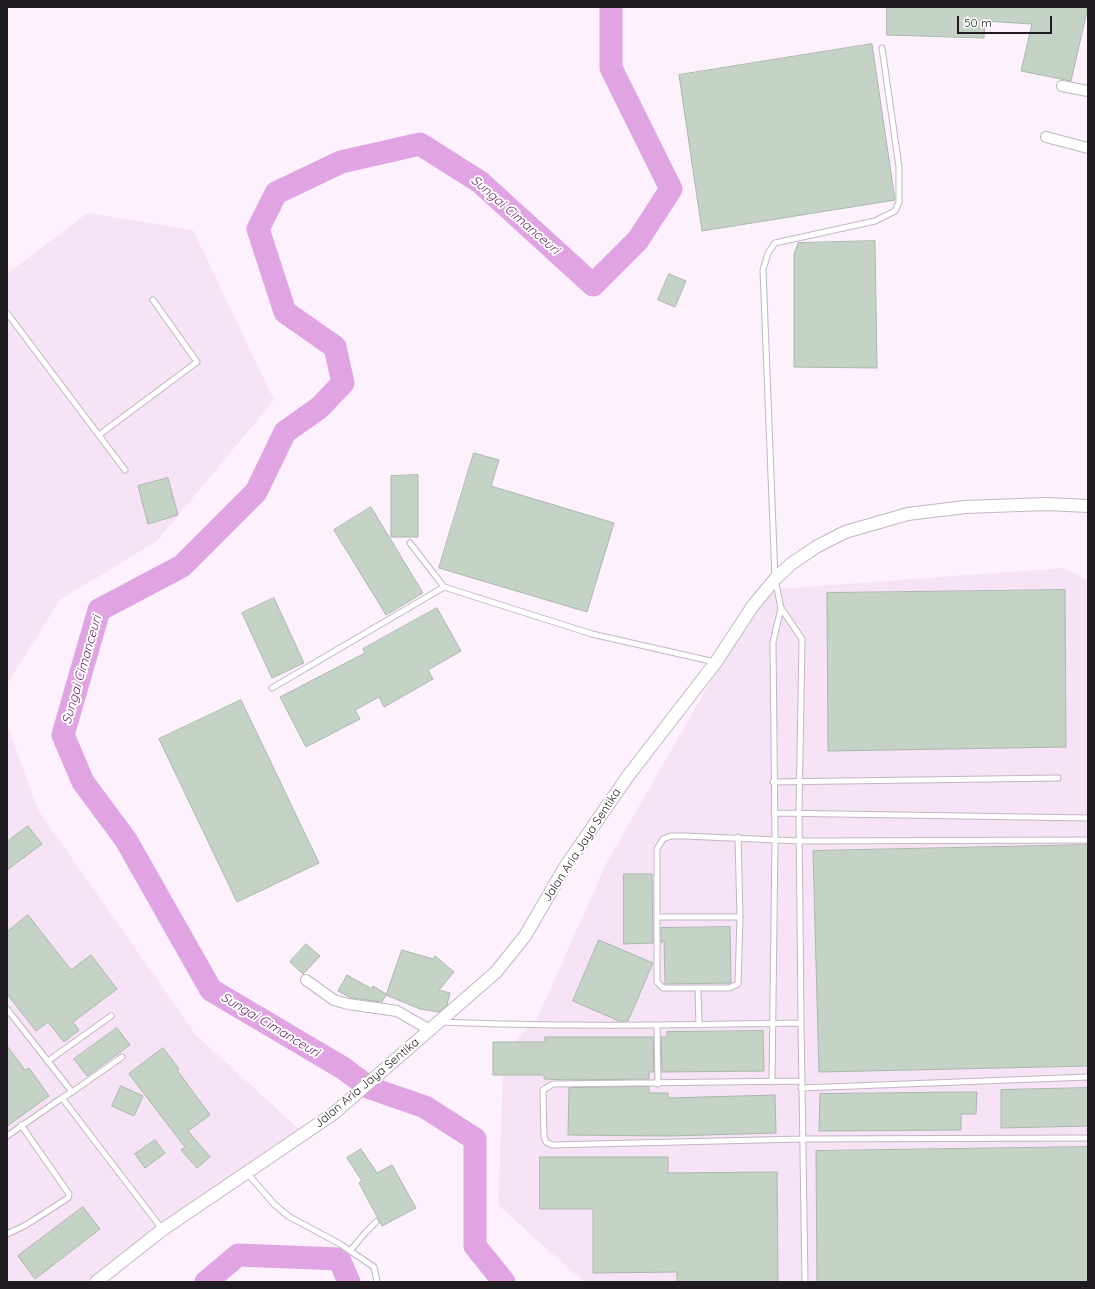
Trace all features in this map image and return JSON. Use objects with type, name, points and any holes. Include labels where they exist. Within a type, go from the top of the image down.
[{"type":"street","points":[[1062,86],[1088,91]]},
{"type":"street","points":[[1046,137],[1088,148]]},
{"type":"street","name":"Jalan Aria Jaya Sentika","points":[[96,1282],[162,1230],[248,1174],[333,1114],[467,999],[496,972],[525,936],[574,854],[628,776],[716,662],[752,607],[774,579],[791,564],[816,547],[846,532],[908,514],[965,507],[1046,504],[1088,506]]},
{"type":"street","points":[[306,980],[334,1000],[348,1004],[397,1011],[434,1026]]},
{"type":"lane","points":[[805,1282],[801,1088],[799,812],[801,781],[802,639],[781,608],[774,579],[763,270],[768,253],[774,243],[875,221],[896,211],[899,202],[899,167],[882,48]]},
{"type":"lane","points":[[99,435],[197,362],[153,300]]},
{"type":"lane","points":[[7,313],[124,470]]},
{"type":"lane","points":[[410,543],[444,587],[592,634],[716,662]]},
{"type":"lane","points":[[272,688],[444,587]]},
{"type":"lane","points":[[772,1082],[774,642],[781,608]]},
{"type":"lane","points":[[773,782],[1058,778]]},
{"type":"lane","points":[[774,813],[799,812],[1088,818]]},
{"type":"lane","points":[[738,838],[740,917],[738,984],[729,988],[663,988],[657,982],[657,849],[663,838],[671,836],[738,838],[800,841],[1088,840]]},
{"type":"lane","points":[[657,917],[740,917]]},
{"type":"lane","points":[[698,989],[699,1025]]},
{"type":"lane","points":[[7,1009],[72,1092]]},
{"type":"lane","points":[[48,1061],[111,1016]]},
{"type":"lane","points":[[434,1026],[657,1026],[801,1023]]},
{"type":"lane","points":[[657,1026],[658,1084]]},
{"type":"lane","points":[[7,1136],[122,1057]]},
{"type":"lane","points":[[801,1088],[1088,1077]]},
{"type":"lane","points":[[801,1081],[658,1084],[553,1084],[547,1086],[543,1090],[544,1137],[546,1142],[552,1145],[802,1139],[1088,1138]]},
{"type":"lane","points":[[62,1098],[162,1230]]},
{"type":"lane","points":[[7,1234],[26,1225],[68,1198],[69,1194],[21,1125]]},
{"type":"lane","points":[[248,1174],[274,1204],[288,1216],[350,1251],[374,1267],[377,1282]]},
{"type":"lane","points":[[350,1251],[376,1222]]},
{"type":"shaded area","points":[[87,213],[193,230],[274,400],[157,541],[60,600],[7,684],[7,274]]},
{"type":"shaded area","points":[[1064,568],[1088,580],[1088,1282],[583,1281],[498,1205],[504,1051],[537,1019],[607,862],[763,590]]},
{"type":"shaded area","points":[[7,724],[38,810],[196,1035],[302,1132],[139,1239],[86,1282],[7,1282]]},
{"type":"building","points":[[887,7],[1088,7],[1071,81],[1021,71],[1032,24],[985,21],[984,38],[887,35]]},
{"type":"building","points":[[872,44],[895,200],[702,231],[679,75]]},
{"type":"building","points":[[875,241],[877,368],[794,367],[794,254],[798,243]]},
{"type":"building","points":[[669,274],[686,281],[675,307],[658,300]]},
{"type":"building","points":[[474,453],[499,460],[491,486],[614,523],[587,612],[439,568]]},
{"type":"building","points":[[418,475],[418,537],[391,537],[391,476]]},
{"type":"building","points":[[168,478],[178,515],[148,524],[138,486]]},
{"type":"building","points":[[371,507],[423,593],[386,615],[334,530]]},
{"type":"building","points":[[1065,590],[1066,747],[828,751],[827,593]]},
{"type":"building","points":[[274,598],[304,663],[272,678],[242,613]]},
{"type":"building","points":[[437,608],[461,651],[428,670],[433,679],[384,707],[379,697],[355,710],[360,719],[306,747],[280,697],[365,653],[363,649]]},
{"type":"building","points":[[241,700],[319,863],[237,902],[159,739]]},
{"type":"building","points":[[28,826],[42,844],[7,870],[7,842]]},
{"type":"building","points":[[1088,845],[1088,1066],[819,1072],[813,851]]},
{"type":"building","points":[[624,874],[652,874],[653,943],[624,944]]},
{"type":"building","points":[[28,915],[71,970],[91,955],[117,989],[73,1022],[79,1030],[64,1042],[48,1022],[36,1031],[7,994],[7,932]]},
{"type":"building","points":[[730,927],[731,983],[665,984],[664,940],[661,943],[661,928]]},
{"type":"building","points":[[599,940],[653,963],[628,1021],[619,1021],[573,1001]]},
{"type":"building","points":[[306,944],[320,956],[303,974],[290,962]]},
{"type":"building","points":[[402,950],[433,959],[435,956],[454,972],[439,990],[450,993],[447,1005],[439,1012],[420,1009],[386,995],[382,1002],[351,998],[338,991],[347,975],[372,989],[373,986],[386,994]]},
{"type":"building","points":[[117,1028],[130,1045],[87,1076],[74,1059]]},
{"type":"building","points":[[763,1031],[764,1071],[662,1072],[661,1037],[667,1037],[667,1032]]},
{"type":"building","points":[[545,1037],[653,1037],[654,1072],[649,1072],[649,1079],[569,1080],[544,1079],[544,1075],[493,1075],[493,1042],[545,1042]]},
{"type":"building","points":[[7,1046],[25,1070],[29,1068],[49,1096],[7,1126]]},
{"type":"building","points":[[163,1048],[210,1115],[188,1131],[210,1157],[197,1168],[181,1150],[185,1147],[129,1074]]},
{"type":"building","points":[[121,1086],[143,1096],[134,1116],[112,1106]]},
{"type":"building","points":[[649,1087],[649,1093],[668,1093],[668,1098],[775,1095],[776,1133],[668,1136],[568,1135],[569,1088]]},
{"type":"building","points":[[1088,1088],[1088,1126],[1001,1128],[1001,1090]]},
{"type":"building","points":[[977,1092],[976,1114],[961,1114],[961,1130],[819,1131],[820,1094]]},
{"type":"building","points":[[155,1140],[165,1153],[145,1168],[135,1154]]},
{"type":"building","points":[[1088,1147],[1088,1282],[817,1282],[816,1151]]},
{"type":"building","points":[[361,1149],[377,1173],[392,1165],[416,1208],[382,1226],[359,1183],[362,1181],[347,1158]]},
{"type":"building","points":[[540,1157],[668,1157],[668,1173],[777,1172],[778,1282],[677,1282],[677,1272],[593,1273],[593,1209],[540,1209]]},
{"type":"building","points":[[83,1207],[100,1229],[35,1279],[18,1256]]},
{"type":"waterway","name":"Sungai Cimanceuri","points":[[504,1282],[475,1246],[475,1139],[425,1107],[370,1088],[343,1068],[211,990],[126,840],[83,782],[63,735],[99,610],[182,566],[256,492],[285,432],[319,408],[343,383],[335,347],[285,312],[258,229],[276,193],[341,162],[420,144],[480,182],[593,285],[638,240],[671,189],[611,68],[611,7]]},
{"type":"waterway","name":"Sungai Cimanceuri","points":[[206,1282],[238,1255],[339,1259],[349,1282]]}]
